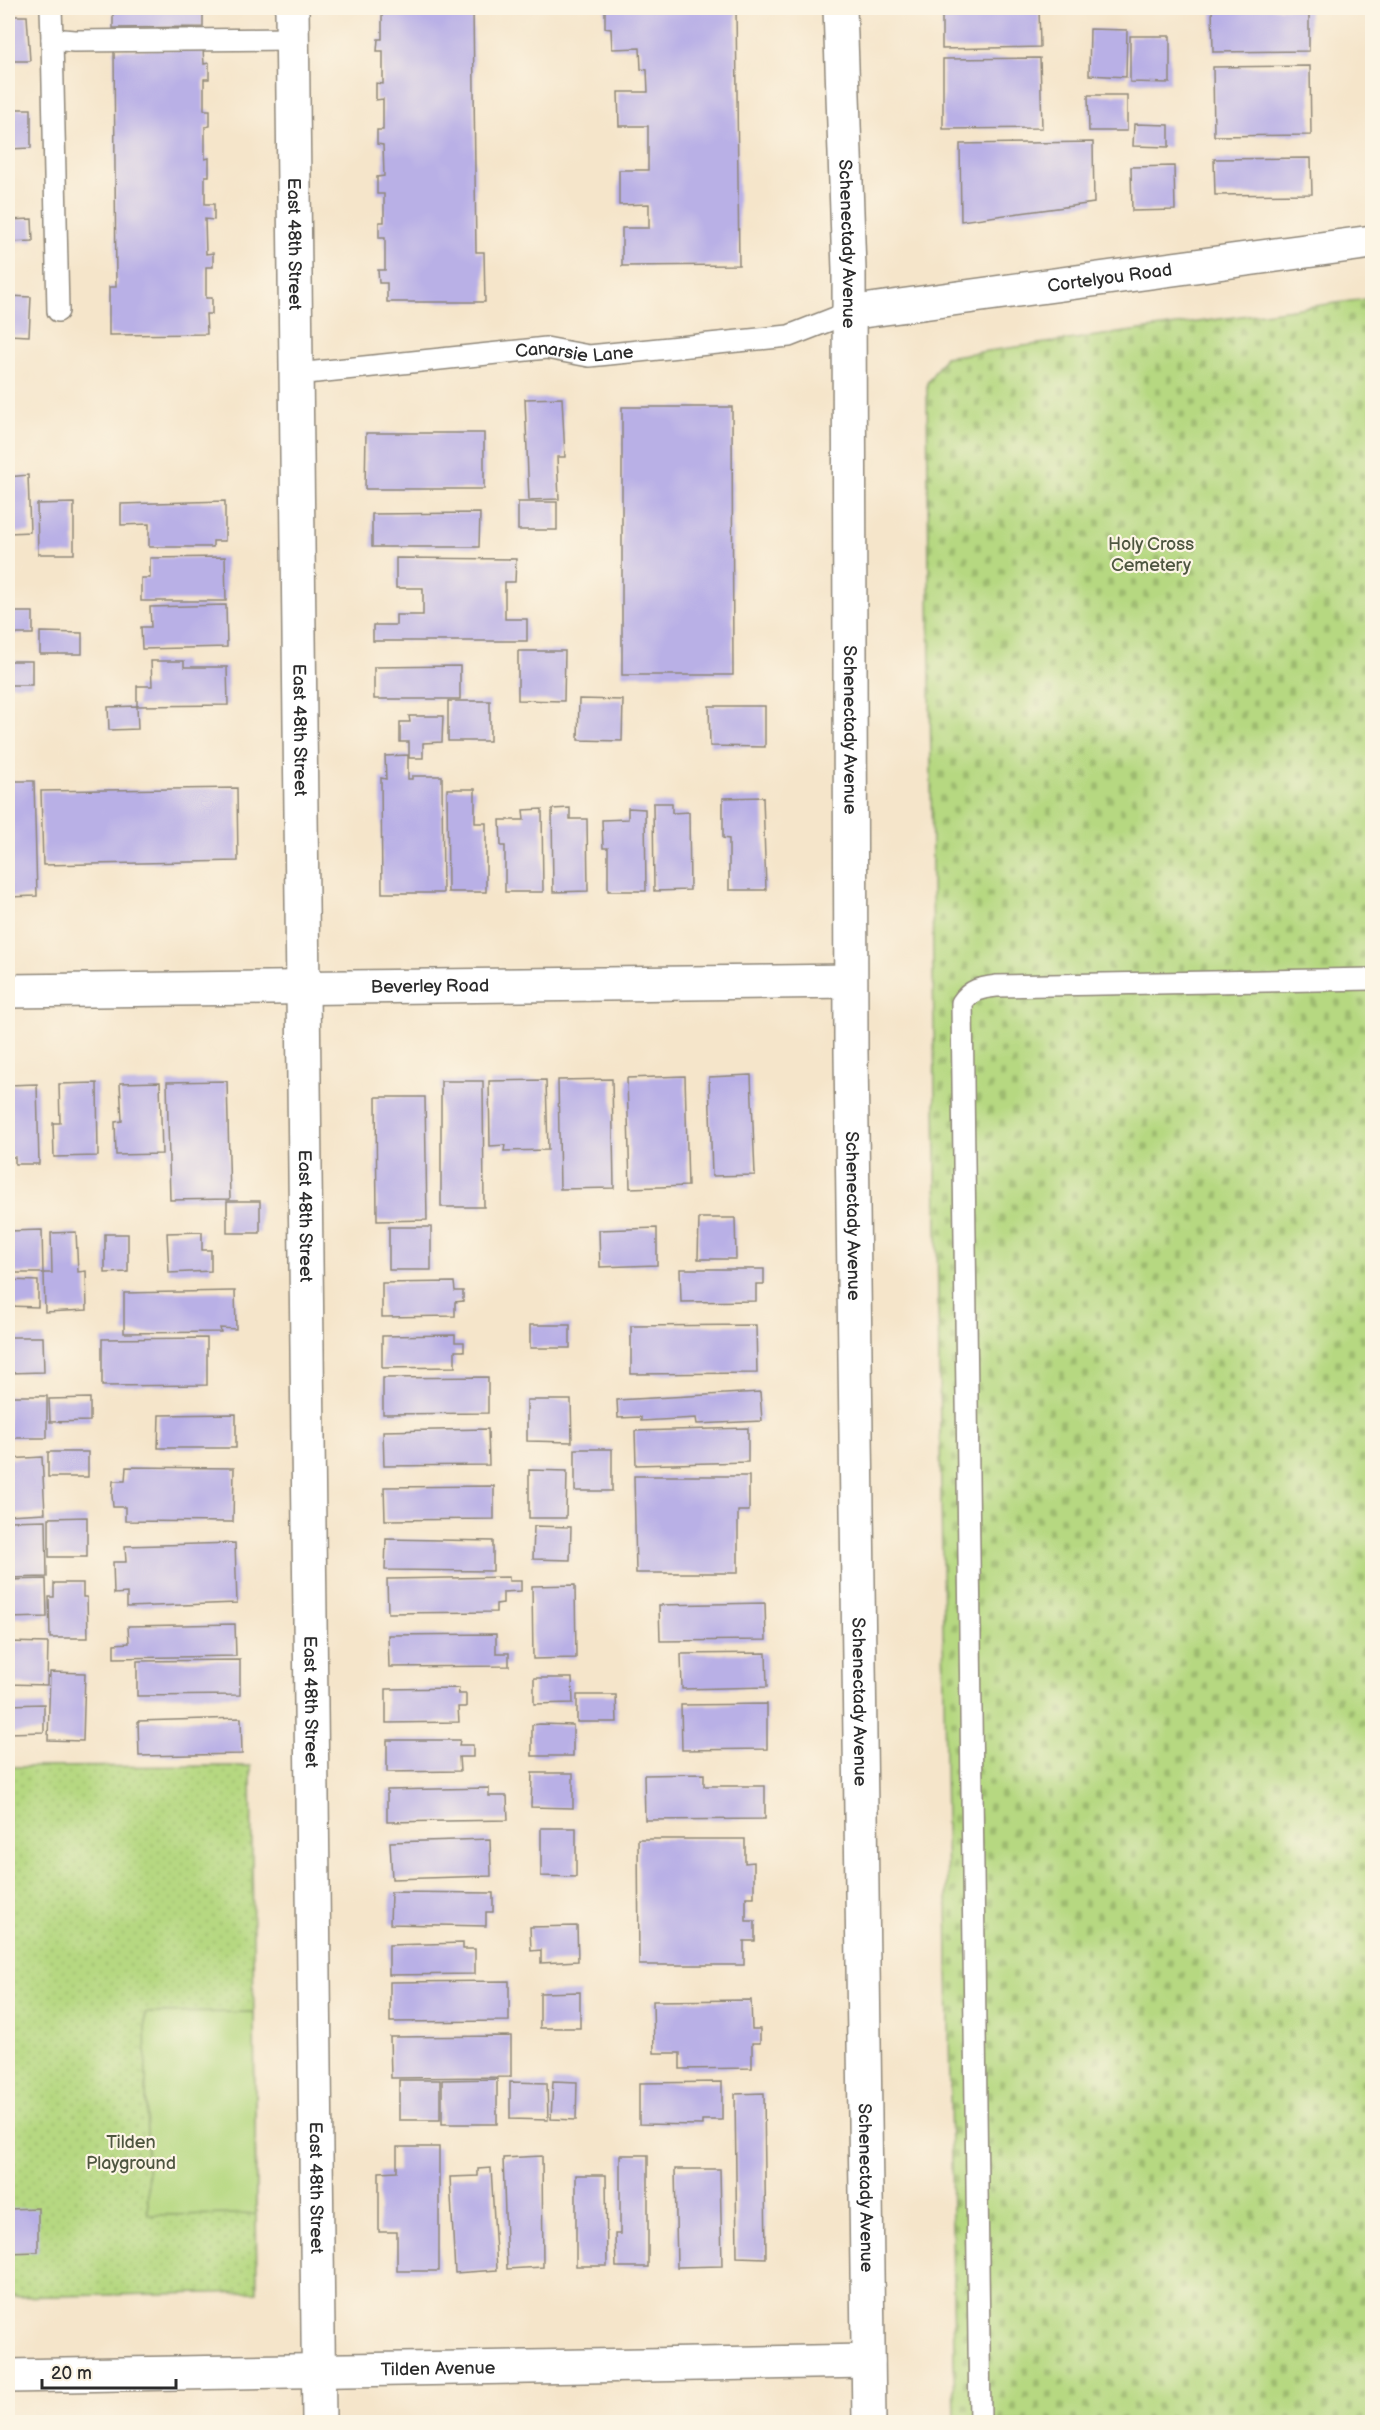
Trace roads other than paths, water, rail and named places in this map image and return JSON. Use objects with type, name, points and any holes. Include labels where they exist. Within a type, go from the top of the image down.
[{"type":"street","name":"Schenectady Avenue","points":[[840,8],[848,313],[850,981],[869,2422]]},
{"type":"street","name":"East 48th Street","points":[[292,23],[319,2422]]},
{"type":"street","name":"Cortelyou Road","points":[[848,313],[1372,242]]},
{"type":"street","name":"Beverley Road","points":[[8,990],[850,981]]},
{"type":"street","name":"Tilden Avenue","points":[[8,2376],[868,2361]]},
{"type":"lane","points":[[51,8],[57,311]]},
{"type":"lane","points":[[52,39],[74,41],[292,23]]},
{"type":"lane","name":"Canarsie Lane","points":[[297,374],[546,348],[588,356],[789,336],[848,313]]},
{"type":"lane","points":[[980,2422],[962,1003],[969,993],[980,988],[997,986],[1372,979]]},
{"type":"park label","name":"Holy Cross Cemetery","points":[[1151,554]]},
{"type":"park label","name":"Tilden Playground","points":[[131,2152]]}]
